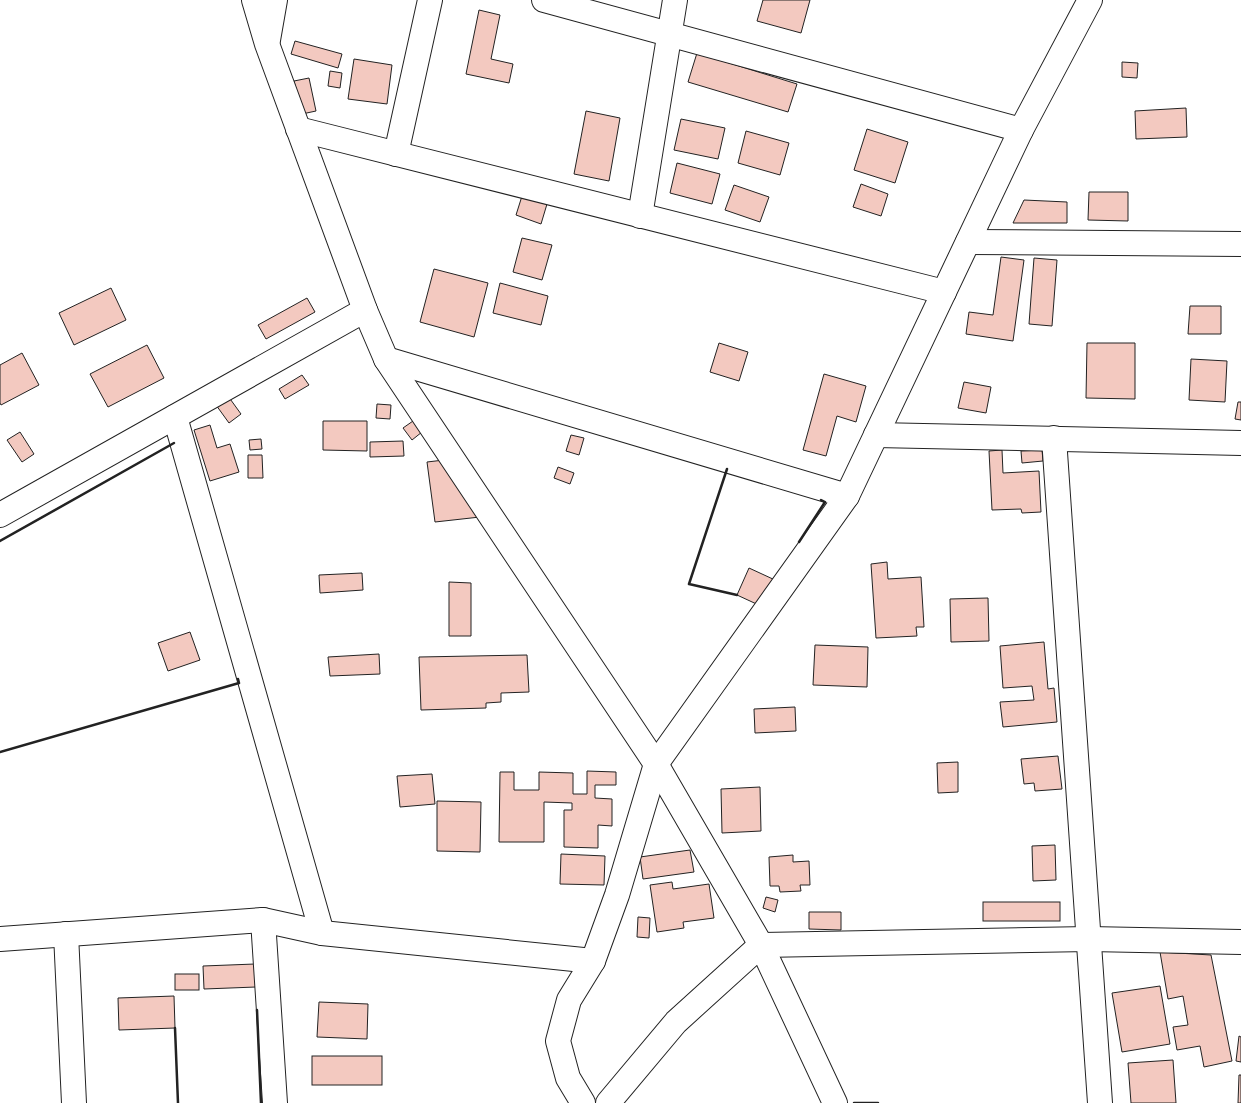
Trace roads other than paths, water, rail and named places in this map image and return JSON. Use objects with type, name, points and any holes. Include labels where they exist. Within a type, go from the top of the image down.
[{"type":"street","points":[[254,0],[267,44],[298,129],[386,359],[656,764],[761,945],[835,1103]]},
{"type":"street","points":[[267,44],[275,0]]},
{"type":"street","points":[[396,154],[430,0]]},
{"type":"street","points":[[544,0],[1021,130]]},
{"type":"street","points":[[640,216],[675,0]]},
{"type":"street","points":[[583,1103],[568,1078],[558,1041],[569,1000],[593,961],[617,895],[656,764],[847,496],[1021,130],[1090,0]]},
{"type":"street","points":[[298,129],[944,292]]},
{"type":"street","points":[[968,242],[1241,244]]},
{"type":"street","points":[[0,516],[366,310]]},
{"type":"street","points":[[386,359],[847,496]]},
{"type":"street","points":[[175,417],[322,933]]},
{"type":"street","points":[[876,435],[1241,443]]},
{"type":"street","points":[[1054,438],[1100,1103]]},
{"type":"street","points":[[0,939],[263,920],[322,933],[593,961]]},
{"type":"street","points":[[263,920],[275,1103]]},
{"type":"street","points":[[66,934],[74,1103]]},
{"type":"street","points":[[608,1103],[676,1022],[761,945],[1089,939],[1241,942]]}]
